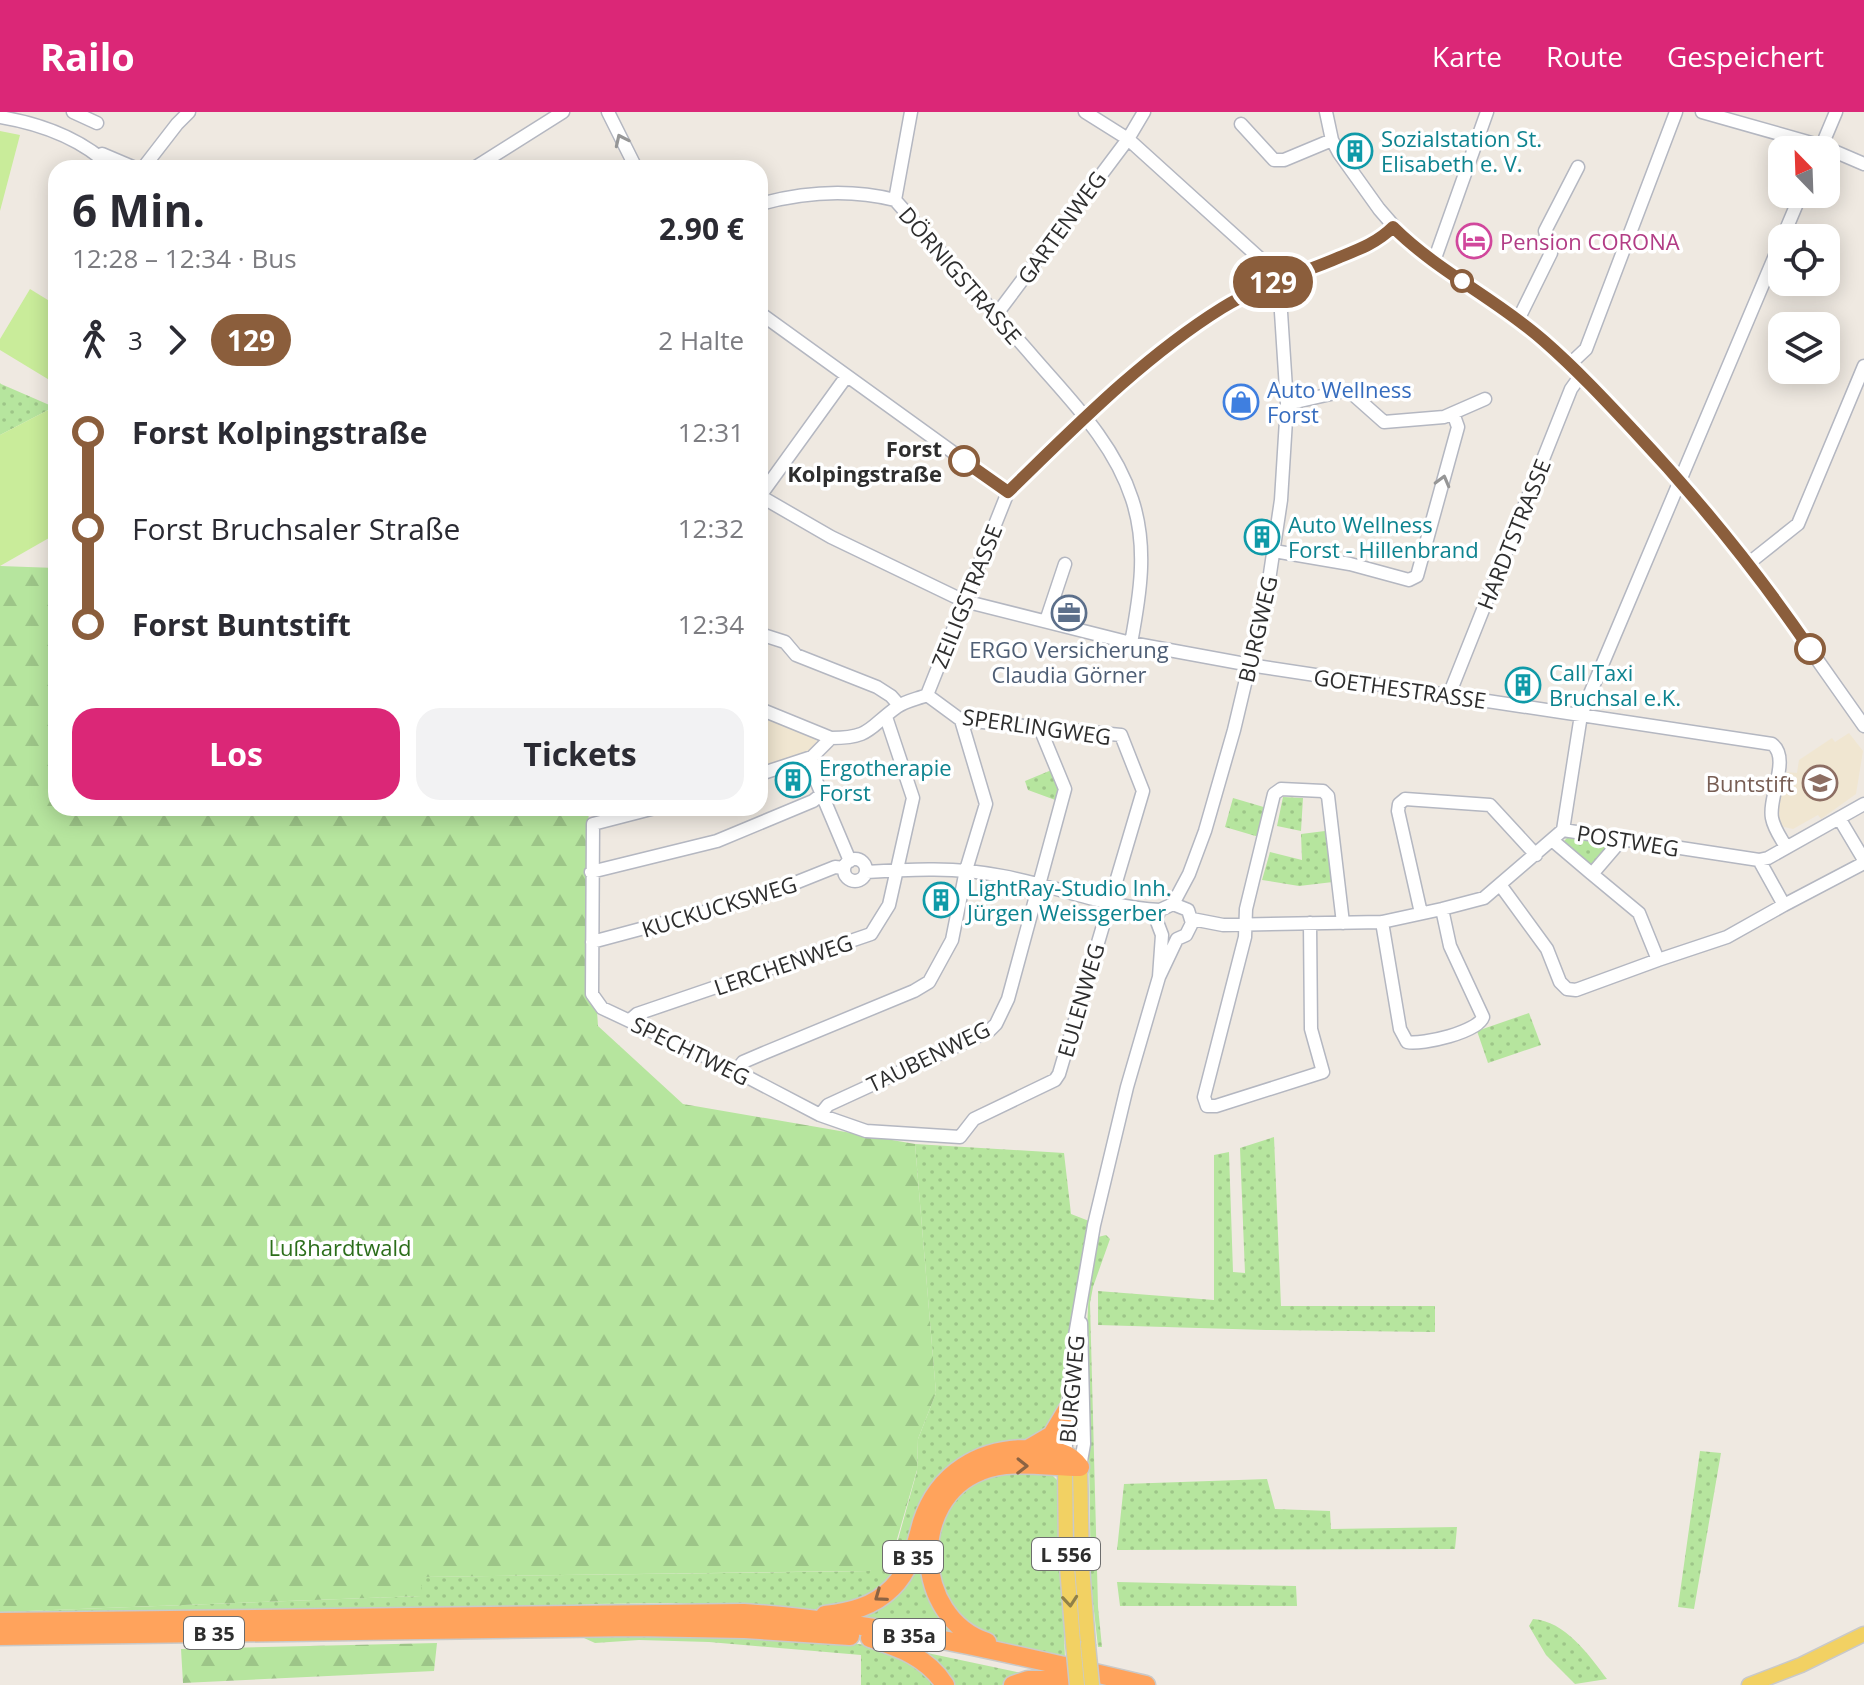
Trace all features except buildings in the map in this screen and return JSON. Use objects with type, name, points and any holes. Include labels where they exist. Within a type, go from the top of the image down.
[{"type":"highway","name":"B 35","points":[[1027,1449],[1052,1435],[1067,1410]]},
{"type":"highway","name":"B 35","points":[[0,1622],[637,1613],[744,1613],[799,1617],[845,1613],[875,1601],[902,1577],[912,1559],[930,1502],[949,1477],[978,1457],[1008,1450],[1052,1450],[1070,1463]]},
{"type":"highway","points":[[1019,1655],[965,1631],[945,1612],[932,1587],[929,1553],[932,1534],[946,1498],[980,1471],[998,1465],[1070,1463]]},
{"type":"highway","name":"B 35a","points":[[799,1617],[1019,1655],[1146,1685]]},
{"type":"highway","name":"B 35","points":[[0,1636],[686,1627],[870,1638],[920,1658],[945,1685]]},
{"type":"highway","name":"B 35a","points":[[870,1638],[972,1654],[1099,1685]]},
{"type":"highway","points":[[1013,1685],[1028,1680],[1081,1683]]},
{"type":"main road","name":"L 556","points":[[1070,1463],[1082,1566],[1081,1683]]},
{"type":"main road","points":[[1749,1685],[1801,1665],[1864,1634]]},
{"type":"street","points":[[62,134],[70,112],[97,123]]},
{"type":"street","points":[[146,160],[189,112]]},
{"type":"street","points":[[487,160],[563,112]]},
{"type":"street","points":[[608,112],[632,160]]},
{"type":"street","name":"DÖRNIGSTRASSE","points":[[911,112],[895,200],[1085,417],[1114,455],[1133,500],[1143,551],[1139,601],[1131,643]]},
{"type":"street","points":[[1085,112],[1128,139],[1265,263],[1276,281]]},
{"type":"street","name":"GARTENWEG","points":[[996,315],[1128,139],[1144,112]]},
{"type":"street","points":[[1326,112],[1332,140],[1393,227],[1434,261],[1518,320],[1570,364],[1679,478],[1749,563],[1864,726]]},
{"type":"street","points":[[1434,261],[1487,112]]},
{"type":"street","points":[[1570,364],[1586,349],[1676,112]]},
{"type":"street","points":[[1702,112],[1781,136]]},
{"type":"street","points":[[1826,136],[1836,112]]},
{"type":"street","points":[[0,117],[17,116],[117,160]]},
{"type":"street","points":[[1241,124],[1274,160],[1284,160],[1332,140]]},
{"type":"street","points":[[95,152],[104,160]]},
{"type":"street","points":[[1840,155],[1864,164]]},
{"type":"street","points":[[1518,320],[1551,253],[1545,231],[1578,167]]},
{"type":"street","points":[[768,203],[827,193],[870,194],[895,200]]},
{"type":"street","points":[[1563,830],[1581,715],[1795,208]]},
{"type":"street","name":"ZEILIGSTRASSE","points":[[927,695],[1008,492],[1085,417],[1173,342],[1224,307],[1276,281],[1299,275],[1373,243],[1393,227]]},
{"type":"street","name":"BURGWEG","points":[[1179,905],[1216,794],[1250,665],[1274,551],[1281,500],[1287,404],[1280,297],[1276,281]]},
{"type":"street","points":[[768,319],[1008,492]]},
{"type":"street","points":[[1749,563],[1798,524],[1864,366]]},
{"type":"street","name":"HARDTSTRASSE","points":[[1449,695],[1571,389],[1581,375]]},
{"type":"street","points":[[768,485],[846,377]]},
{"type":"street","points":[[1287,404],[1348,390],[1384,422],[1444,417],[1485,399]]},
{"type":"street","points":[[1274,551],[1350,564],[1409,580],[1417,576],[1458,427],[1453,413]]},
{"type":"street","name":"GOETHESTRASSE","points":[[768,501],[831,537],[964,601],[1131,643],[1250,665],[1772,744],[1780,758],[1772,820],[1786,847]]},
{"type":"street","points":[[1046,621],[1065,564]]},
{"type":"street","points":[[768,637],[785,642],[796,655],[877,687],[899,705]]},
{"type":"street","points":[[768,712],[831,738],[854,738],[874,729],[899,705],[927,695]]},
{"type":"street","name":"SPERLINGWEG","points":[[927,695],[961,720],[1121,735],[1143,791],[1109,905]]},
{"type":"street","name":"LERCHENWEG","points":[[630,1020],[637,1014],[871,934],[889,905],[913,798],[886,717]]},
{"type":"street","points":[[736,1071],[743,1062],[753,1057],[929,982],[952,940],[966,870],[986,804],[961,720]]},
{"type":"street","name":"TAUBENWEG","points":[[820,1115],[828,1105],[989,1031],[996,1024],[1008,999],[1065,789],[1039,726]]},
{"type":"street","points":[[768,771],[812,757],[831,738]]},
{"type":"street","points":[[812,757],[812,771],[847,864],[846,875],[851,880],[859,880],[866,872],[966,870],[1005,876],[1125,908],[1160,910],[1179,905],[1191,925],[1177,939],[1125,908]]},
{"type":"street","points":[[1310,923],[1311,1029],[1323,1072],[1211,1107],[1204,1102],[1204,1097],[1245,937],[1246,909],[1274,794],[1281,789],[1323,791],[1328,796],[1343,923]]},
{"type":"street","points":[[591,872],[717,841],[813,801],[822,794]]},
{"type":"street","points":[[1784,905],[1759,860],[1768,858],[1839,818],[1859,806],[1864,798]]},
{"type":"street","points":[[1421,913],[1398,811],[1399,804],[1405,799],[1490,805],[1536,855]]},
{"type":"street","name":"SPECHTWEG","points":[[622,816],[593,824],[592,994],[596,1003],[820,1115],[866,1131],[960,1137]]},
{"type":"street","points":[[1501,886],[1547,949],[1560,982],[1567,989],[1576,990],[1727,937],[1864,861],[1839,818]]},
{"type":"street","name":"POSTWEG","points":[[1191,925],[1382,922],[1442,909],[1484,898],[1563,830],[1759,860]]},
{"type":"street","points":[[1592,874],[1622,839]]},
{"type":"street","points":[[1552,840],[1639,913],[1658,960]]},
{"type":"street","name":"KUCKUCKSWEG","points":[[592,942],[760,897],[847,864]]},
{"type":"street","name":"EULENWEG","points":[[960,1137],[974,1119],[1055,1080],[1059,1074],[1109,905]]},
{"type":"street","points":[[1382,922],[1400,1029],[1407,1042],[1418,1044],[1476,1028],[1483,1017],[1450,946],[1442,909]]},
{"type":"street","name":"BURGWEG","points":[[1159,977],[1160,910]]},
{"type":"street","name":"BURGWEG","points":[[1070,1463],[1067,1410],[1073,1347],[1094,1225],[1159,977],[1177,939]]},
{"type":"street","name":"BURGWEG","points":[[1070,1463],[1084,1444],[1080,1311]]},
{"type":"shaded area","points":[[768,715],[816,736],[817,747],[768,767]]},
{"type":"shaded area","name":"Buntstift","points":[[1849,733],[1863,751],[1856,794],[1821,819],[1818,815],[1793,829],[1780,826],[1776,820],[1785,772],[1797,773],[1799,760],[1832,738],[1835,742]]},
{"type":"green space","points":[[0,131],[20,135],[0,211]]},
{"type":"green space","points":[[30,289],[48,300],[48,379],[0,350],[0,339]]},
{"type":"green space","points":[[0,383],[48,404],[48,410],[0,435]]},
{"type":"green space","points":[[48,410],[48,539],[0,566],[0,435]]},
{"type":"green space","name":"Lußhardtwald","points":[[0,566],[48,568],[48,816],[589,816],[586,993],[597,1011],[598,1026],[683,1104],[915,1144],[936,1393],[918,1439],[917,1470],[891,1560],[870,1571],[422,1577],[421,1596],[0,1612]]},
{"type":"green space","points":[[1054,769],[1062,789],[1058,801],[1028,790],[1025,781]]},
{"type":"green space","points":[[1283,797],[1303,798],[1301,831],[1277,826]]},
{"type":"green space","points":[[1233,798],[1267,808],[1259,837],[1225,827]]},
{"type":"green space","points":[[1325,831],[1333,882],[1299,886],[1262,880],[1270,852],[1302,860],[1301,834]]},
{"type":"green space","points":[[1570,835],[1611,843],[1611,846],[1591,868],[1563,842]]},
{"type":"green space","points":[[1529,1013],[1541,1045],[1488,1063],[1477,1031]]},
{"type":"green space","points":[[1274,1137],[1281,1306],[1435,1306],[1435,1332],[1098,1325],[1098,1291],[1214,1300],[1214,1155],[1229,1152],[1233,1272],[1245,1273],[1240,1148]]},
{"type":"green space","points":[[915,1144],[1064,1153],[1071,1214],[1089,1221],[1074,1321],[1065,1353],[1060,1413],[1036,1440],[994,1443],[954,1462],[943,1473],[907,1556],[881,1589],[832,1610],[670,1603],[473,1610],[0,1617],[0,1612],[421,1596],[421,1577],[870,1571],[896,1547],[917,1471],[918,1439],[936,1393]]},
{"type":"green space","points":[[1106,1235],[1110,1239],[1090,1303],[1098,1607],[1102,1647],[1098,1647],[1091,1584],[1087,1331],[1089,1285],[1098,1237]]},
{"type":"green space","points":[[1700,1451],[1721,1453],[1694,1609],[1678,1607]]},
{"type":"green space","points":[[1012,1456],[1057,1459],[1040,1461],[996,1461]]},
{"type":"green space","points":[[993,1472],[1050,1473],[1058,1481],[1069,1635],[1064,1636],[1065,1658],[988,1639],[948,1609],[933,1553],[952,1498]]},
{"type":"green space","points":[[1267,1479],[1275,1509],[1330,1511],[1331,1529],[1457,1527],[1455,1549],[1117,1550],[1124,1484]]},
{"type":"green space","points":[[929,1525],[924,1550],[927,1586],[936,1605],[958,1635],[848,1619],[882,1604],[903,1583],[917,1558]]},
{"type":"green space","points":[[1117,1582],[1296,1586],[1297,1606],[1120,1606]]},
{"type":"green space","points":[[1533,1619],[1545,1621],[1566,1633],[1607,1679],[1575,1684],[1546,1655],[1529,1626]]},
{"type":"green space","points":[[665,1632],[818,1639],[882,1647],[898,1651],[940,1685],[861,1685],[861,1655],[709,1642],[639,1640],[595,1643],[584,1638],[558,1637],[0,1645]]},
{"type":"green space","points":[[437,1643],[434,1671],[183,1683],[181,1649]]},
{"type":"green space","points":[[918,1651],[1026,1674],[1002,1685],[951,1685]]},
{"type":"bus line","name":"129","points":[[964,461],[1008,492],[1085,417],[1198,324],[1267,285],[1299,275],[1373,243],[1393,227],[1416,248],[1528,327],[1581,375],[1712,516],[1810,649]]},
{"type":"place","name":"Sozialstation St. Elisabeth e. V.","points":[[1355,151]]},
{"type":"place","name":"Pension CORONA","points":[[1474,241]]},
{"type":"place","name":"Auto Wellness Forst","points":[[1241,402]]},
{"type":"place","name":"Forst Kolpingstraße","points":[[964,461]]},
{"type":"place","name":"Auto Wellness Forst - Hillenbrand","points":[[1262,537]]},
{"type":"place","name":"ERGO Versicherung Claudia Görner","points":[[1069,613]]},
{"type":"place","name":"Call Taxi Bruchsal e.K.","points":[[1523,685]]},
{"type":"place","name":"Ergotherapie Forst","points":[[793,780]]},
{"type":"place","name":"Buntstift","points":[[1820,783]]},
{"type":"place","name":"LightRay-Studio Inh. Jürgen Weissgerber","points":[[941,900]]}]
